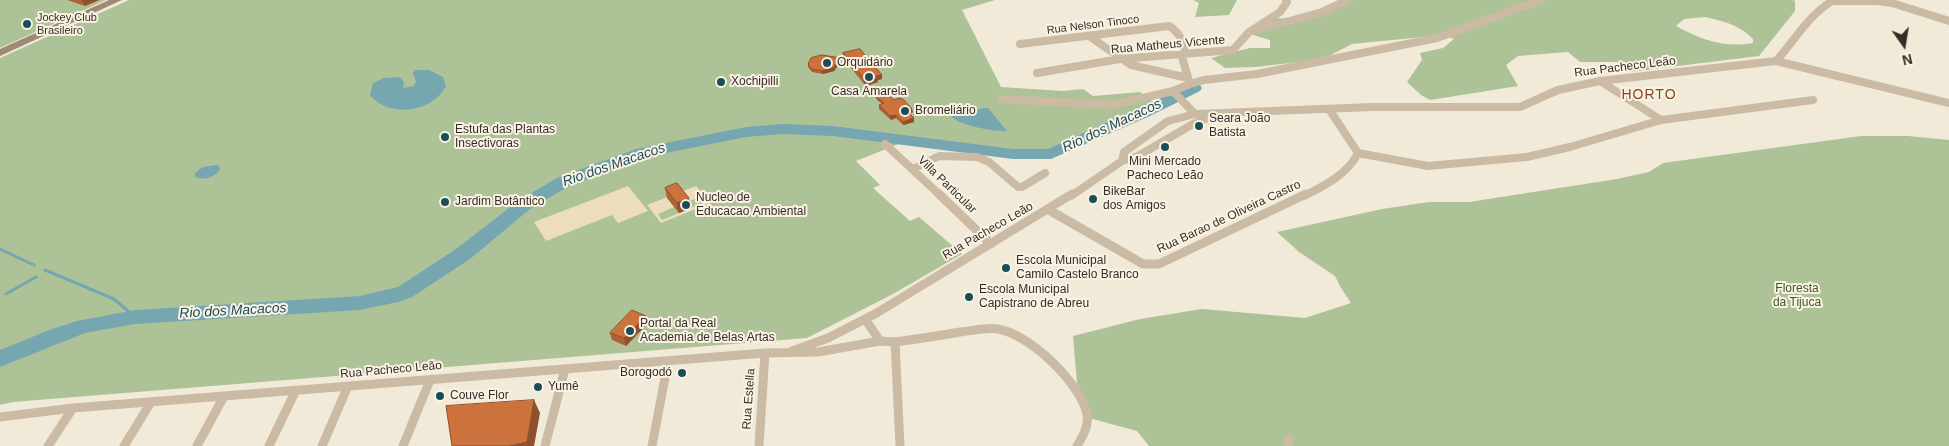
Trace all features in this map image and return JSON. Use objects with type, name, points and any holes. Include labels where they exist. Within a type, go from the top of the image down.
[{"type":"main road","points":[[0,53],[117,0]]},
{"type":"street","points":[[1251,31],[1289,23],[1341,6],[1348,0]]},
{"type":"street","points":[[1089,36],[1120,60],[1142,69],[1189,81],[1204,80],[1257,74],[1437,38],[1541,0]]},
{"type":"street","points":[[1949,22],[1892,3],[1832,1],[1813,16],[1776,61],[1949,103]]},
{"type":"street","name":"Rua Matheus Vicente","points":[[1037,73],[1120,60],[1233,50],[1251,31],[1272,20],[1285,3]]},
{"type":"street","name":"Rua Nelson Tinoco","points":[[1020,44],[1169,26],[1182,38],[1185,54]]},
{"type":"street","points":[[1185,54],[1182,57],[1189,81]]},
{"type":"street","name":"Rua Pacheco Leão","points":[[1122,161],[1124,152],[1160,126],[1168,121],[1193,114],[1430,106],[1520,107],[1558,90],[1600,81],[1776,61]]},
{"type":"street","points":[[1002,99],[1112,104],[1173,91],[1189,81]]},
{"type":"street","points":[[1600,81],[1661,120]]},
{"type":"street","points":[[1173,91],[1193,114],[1193,124]]},
{"type":"street","points":[[1329,109],[1358,152],[1420,165],[1470,164],[1527,157],[1570,147],[1661,120],[1813,100]]},
{"type":"street","name":"Rua Pacheco Leão","points":[[784,354],[828,338],[865,319],[1049,210],[1122,161],[1138,156],[1205,118],[1276,110]]},
{"type":"street","points":[[1160,126],[1172,126],[1178,133]]},
{"type":"street","name":"Villa Particular","points":[[884,144],[913,169],[991,244]]},
{"type":"street","name":"Rua Barao de Oliveira Castro","points":[[1049,210],[1142,264],[1152,266],[1324,186],[1352,164],[1358,152]]},
{"type":"street","points":[[913,169],[939,156],[955,155],[985,159],[1018,187],[1022,187],[1045,173]]},
{"type":"street","points":[[865,319],[880,341]]},
{"type":"street","name":"Rua Pacheco Leão","points":[[0,417],[73,408],[296,390],[765,353],[818,352],[880,341],[895,342],[1000,328],[1022,338],[1039,350],[1072,384],[1085,408],[1088,424],[1078,446]]},
{"type":"street","points":[[895,342],[900,446]]},
{"type":"street","name":"Rua Estella","points":[[759,446],[765,353]]},
{"type":"street","points":[[652,446],[668,362]]},
{"type":"street","points":[[545,446],[565,369]]},
{"type":"street","points":[[403,446],[430,380]]},
{"type":"street","points":[[322,446],[348,386]]},
{"type":"street","points":[[269,446],[296,390]]},
{"type":"street","points":[[197,446],[224,396]]},
{"type":"street","points":[[124,446],[151,402]]},
{"type":"street","points":[[48,446],[73,408]]},
{"type":"green space","name":"Jockey Club Brasileiro","points":[[0,0],[106,0],[0,48]]},
{"type":"green space","name":"Jardim Botântico","points":[[129,0],[995,0],[962,10],[1001,87],[1063,91],[1083,89],[1093,96],[1140,92],[1157,105],[1049,153],[911,139],[856,161],[880,185],[873,188],[910,221],[919,217],[962,254],[893,294],[807,338],[13,402],[0,405],[0,58]]},
{"type":"green space","points":[[1193,0],[1237,0],[1229,15],[1195,17],[1199,3]]},
{"type":"green space","points":[[1347,0],[1793,0],[1795,1],[1795,11],[1759,56],[1629,72],[1617,62],[1580,62],[1568,52],[1518,56],[1506,65],[1518,86],[1430,100],[1421,95],[1407,82],[1422,60],[1420,53],[1443,48],[1454,39],[1443,35],[1352,44],[1323,59],[1256,67],[1225,68],[1211,58],[1250,48],[1270,48],[1270,40],[1250,34],[1269,17],[1298,17]],"holes":[[[1705,17],[1731,24],[1743,30],[1753,39],[1753,43],[1723,44],[1713,42],[1676,26],[1684,19]]]},
{"type":"green space","name":"Floresta da Tijuca","points":[[1861,136],[1908,136],[1949,140],[1949,446],[1149,446],[1137,431],[1089,418],[1078,394],[1073,336],[1140,319],[1202,309],[1305,318],[1351,303],[1335,276],[1299,252],[1277,232],[1382,209],[1429,202],[1469,202],[1617,179],[1649,172],[1663,163]]},
{"type":"shaded area","points":[[628,186],[648,211],[618,223],[612,215],[546,241],[534,222]]},
{"type":"shaded area","points":[[696,186],[711,203],[661,223],[647,205]],"holes":[[[700,197],[705,202],[662,220],[658,214],[674,207],[668,198],[687,202]]]},
{"type":"water","points":[[415,70],[429,70],[443,77],[446,86],[440,95],[431,102],[421,107],[399,110],[378,103],[370,95],[373,83],[384,78],[400,77],[404,82],[403,88],[414,86],[416,81],[413,73]]},
{"type":"water","points":[[988,108],[1007,131],[968,125],[951,116]]},
{"type":"water","points":[[219,166],[220,170],[215,175],[202,179],[195,177],[195,173],[203,167]]},
{"type":"building","points":[[860,49],[882,75],[869,80],[867,78],[864,79],[843,53]]},
{"type":"building","points":[[822,55],[841,58],[833,68],[822,71],[811,69],[808,64],[811,58]]},
{"type":"building","points":[[887,93],[894,100],[900,98],[904,100],[912,109],[907,111],[914,118],[903,122],[896,115],[890,116],[879,105],[884,103],[876,97]]},
{"type":"building","points":[[677,183],[689,198],[677,203],[665,188]]},
{"type":"building","points":[[632,310],[646,316],[624,338],[610,333]]},
{"type":"building","points":[[534,400],[527,442],[509,446],[452,446],[446,406]]},
{"type":"waterway","name":"Rio dos Macacos","points":[[0,359],[59,334],[84,326],[135,317],[360,303],[391,297],[405,292],[463,254],[524,205],[563,182],[642,153],[746,132],[783,129],[833,131],[1013,154],[1051,154],[1144,113],[1194,88]]},
{"type":"waterway","points":[[0,249],[34,265]]},
{"type":"waterway","points":[[45,270],[114,299],[135,317]]},
{"type":"waterway","points":[[6,294],[36,277]]},
{"type":"place","name":"Jockey Club Brasileiro","points":[[27,24]]},
{"type":"place","name":"Orquidário","points":[[827,63]]},
{"type":"place","name":"Casa Amarela","points":[[869,77]]},
{"type":"place","name":"Xochipilli","points":[[721,82]]},
{"type":"place","name":"Bromeliário","points":[[905,111]]},
{"type":"place","name":"Seara João Batista","points":[[1199,126]]},
{"type":"place","name":"Estufa das Plantas Insectivoras","points":[[445,137]]},
{"type":"place","name":"Mini Mercado Pacheco Leão","points":[[1165,147]]},
{"type":"place","name":"BikeBar dos Amigos","points":[[1093,199]]},
{"type":"place","name":"Jardim Botântico","points":[[445,202]]},
{"type":"place","name":"Nucleo de Educacao Ambiental","points":[[686,205]]},
{"type":"place","name":"Escola Municipal Camilo Castelo Branco","points":[[1006,268]]},
{"type":"place","name":"Escola Municipal Capistrano de Abreu","points":[[969,297]]},
{"type":"place","name":"Portal da Real Academia de Belas Artas","points":[[630,331]]},
{"type":"place","name":"Borogodó","points":[[682,373]]},
{"type":"place","name":"Yumê","points":[[538,387]]},
{"type":"place","name":"Couve Flor","points":[[440,396]]},
{"type":"district","name":"HORTO","points":[[1649,95]]}]
